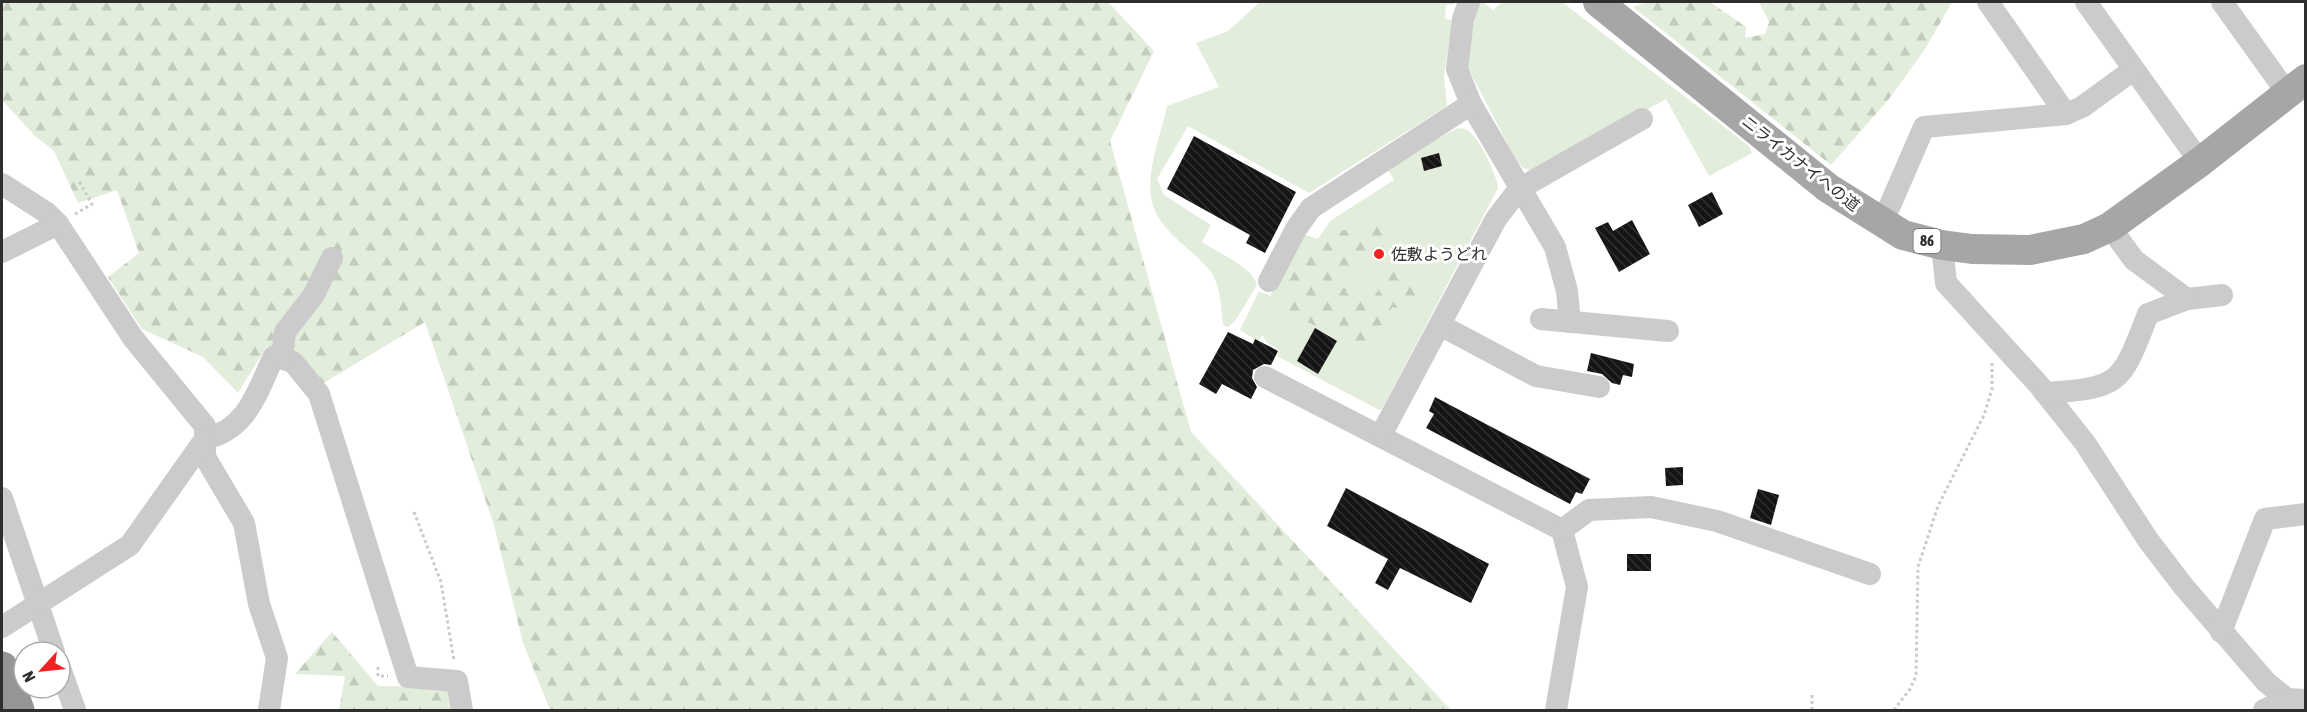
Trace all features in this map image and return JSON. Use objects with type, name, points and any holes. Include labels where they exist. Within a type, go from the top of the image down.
[{"type":"main road","name":"ニライカナイへの道","points":[[1598,2],[1828,188],[1903,235],[1942,245],[1999,251],[2030,250],[2084,239],[2110,227],[2200,162],[2297,87]]},
{"type":"street","points":[[1469,2],[1463,18],[1457,69],[1471,104],[1555,247],[1567,291],[1570,322]]},
{"type":"street","points":[[1988,2],[2066,114]]},
{"type":"street","points":[[2086,2],[2200,162]]},
{"type":"street","points":[[2222,2],[2297,87]]},
{"type":"street","points":[[1886,226],[1888,210],[1924,127],[2066,114],[2082,107],[2133,70]]},
{"type":"street","points":[[1269,281],[1296,229],[1311,208],[1471,104]]},
{"type":"street","points":[[1381,435],[1496,219],[1519,189],[1642,119]]},
{"type":"street","points":[[2,184],[47,213],[58,224],[133,338],[205,426],[205,457],[244,523],[259,604],[277,658],[269,711]]},
{"type":"street","points":[[2,252],[58,224]]},
{"type":"street","points":[[2110,227],[2134,260],[2187,299]]},
{"type":"street","points":[[1942,245],[1946,283],[2045,393],[2085,443],[2148,540],[2221,632],[2271,687],[2280,705]]},
{"type":"street","points":[[282,358],[285,332],[313,296],[332,258]]},
{"type":"street","points":[[2045,393],[2087,390],[2116,380],[2131,357],[2148,314],[2187,299],[2222,295]]},
{"type":"street","points":[[1541,319],[1668,331]]},
{"type":"street","points":[[1440,325],[1536,376],[1599,387]]},
{"type":"street","points":[[2,627],[130,545],[205,439],[223,435],[244,418],[274,356],[293,362],[320,394],[408,677],[458,681],[462,711]]},
{"type":"street","points":[[1265,377],[1562,530],[1577,587],[1556,711]]},
{"type":"street","points":[[2,498],[50,640]]},
{"type":"street","points":[[1562,530],[1589,510],[1651,507],[1717,521],[1870,574]]},
{"type":"street","points":[[2221,632],[2265,519],[2306,514]]},
{"type":"path","points":[[58,224],[92,204],[79,181]]},
{"type":"path","points":[[1894,711],[1916,676],[1918,567],[1924,544],[1938,506],[1984,415],[1992,389],[1992,361]]},
{"type":"path","points":[[414,512],[441,582],[458,681]]},
{"type":"path","points":[[1812,695],[1812,711]]},
{"type":"green space","points":[[2,2],[1108,2],[1154,51],[1110,141],[1191,432],[1451,710],[550,710],[523,643],[494,525],[425,322],[322,384],[292,355],[267,346],[238,393],[203,357],[142,329],[108,277],[139,253],[117,190],[78,203],[54,151],[35,136],[2,100]]},
{"type":"green space","points":[[1260,2],[1456,2],[1446,5],[1445,19],[1453,20],[1444,76],[1447,106],[1309,193],[1188,126],[1157,179],[1164,195],[1211,225],[1202,242],[1242,267],[1257,285],[1235,321],[1228,327],[1223,325],[1219,293],[1213,275],[1168,230],[1154,209],[1150,185],[1151,174],[1167,106],[1219,87],[1196,43],[1228,31]]},
{"type":"green space","points":[[1478,2],[1482,2],[1493,10],[1502,2],[1562,2],[1749,146],[1752,153],[1709,176],[1666,99],[1535,172],[1523,168],[1515,158],[1466,64]]},
{"type":"green space","points":[[1647,2],[1710,2],[1746,27],[1745,38],[1765,34],[1769,22],[1759,2],[1952,2],[1925,49],[1889,99],[1831,165],[1633,7]]},
{"type":"green space","points":[[1458,128],[1471,133],[1482,148],[1498,188],[1382,409],[1379,410],[1277,356],[1279,350],[1266,342],[1263,335],[1258,341],[1240,330],[1259,291],[1270,296],[1303,234],[1318,239],[1330,221],[1394,180],[1386,166]]},
{"type":"green space","points":[[1365,222],[1382,223],[1389,236],[1378,251],[1349,264],[1355,272],[1346,292],[1352,298],[1372,300],[1391,270],[1412,281],[1425,293],[1407,310],[1392,307],[1367,351],[1295,316],[1285,305],[1284,284],[1304,240],[1318,245],[1334,234]]},
{"type":"green space","points":[[332,632],[378,686],[452,687],[455,710],[339,710],[345,676],[295,674]]},
{"type":"building","points":[[1194,136],[1296,192],[1265,253],[1246,243],[1250,235],[1167,189]]},
{"type":"building","points":[[1439,153],[1442,166],[1424,171],[1421,158]]},
{"type":"building","points":[[1712,192],[1723,214],[1699,227],[1688,205]]},
{"type":"building","points":[[1632,220],[1650,254],[1619,272],[1595,228],[1608,222],[1613,231]]},
{"type":"building","points":[[1315,328],[1337,341],[1318,374],[1297,361]]},
{"type":"building","points":[[1228,332],[1253,344],[1255,339],[1278,351],[1271,365],[1264,364],[1253,370],[1252,378],[1257,387],[1251,399],[1222,384],[1216,394],[1199,384]]},
{"type":"building","points":[[1591,353],[1634,364],[1632,377],[1623,375],[1620,385],[1612,383],[1602,374],[1587,371]]},
{"type":"building","points":[[1435,397],[1590,479],[1582,494],[1576,492],[1570,504],[1426,428],[1434,414],[1429,411]]},
{"type":"building","points":[[1683,467],[1683,485],[1666,486],[1665,468]]},
{"type":"building","points":[[1346,488],[1489,564],[1471,603],[1400,568],[1388,590],[1375,583],[1388,559],[1327,526]]},
{"type":"building","points":[[1758,489],[1779,495],[1771,525],[1750,518]]},
{"type":"building","points":[[1627,554],[1651,554],[1651,571],[1627,571]]},
{"type":"place","name":"佐敷ようどれ","points":[[1379,254]]}]
